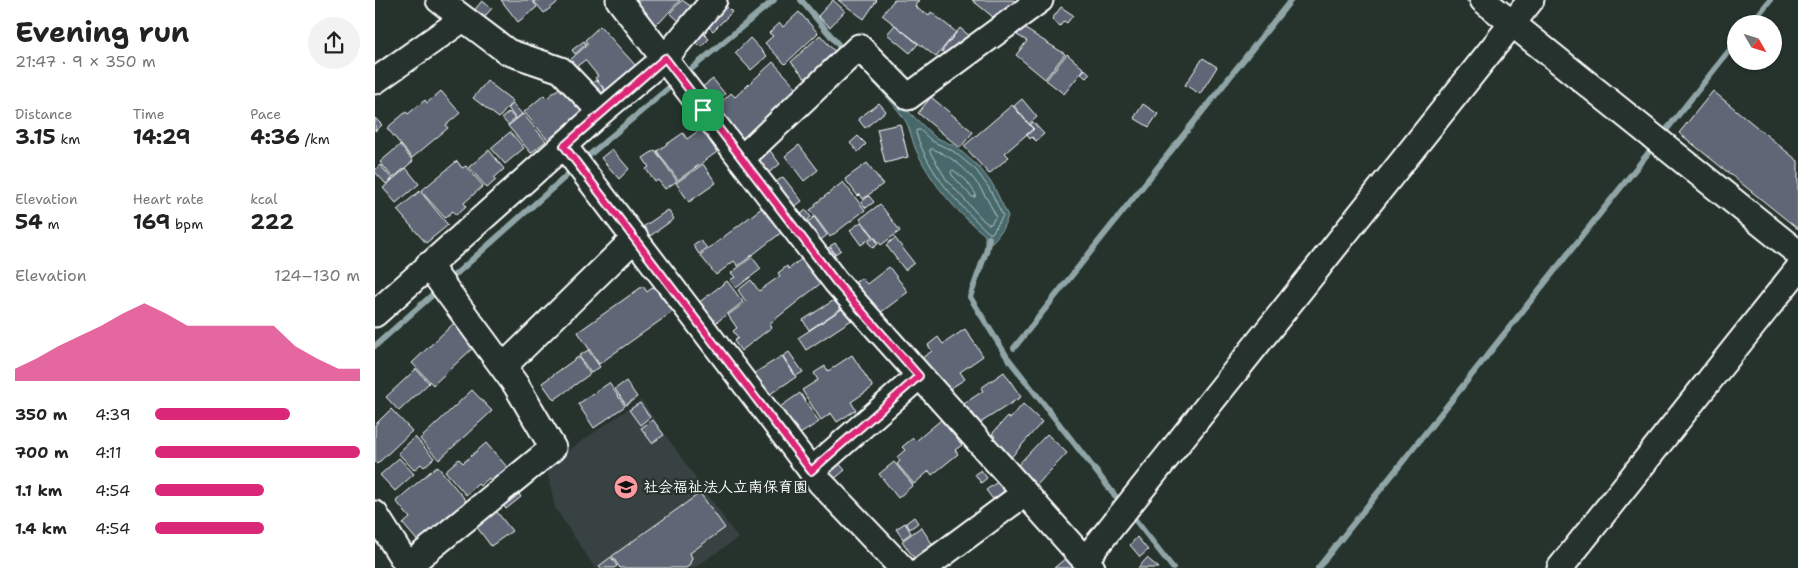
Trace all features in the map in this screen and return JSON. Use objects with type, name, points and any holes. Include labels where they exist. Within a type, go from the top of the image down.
[{"type":"street","points":[[439,0],[508,52],[561,70],[601,112]]},
{"type":"street","points":[[619,0],[836,282],[1089,564],[1531,0]]},
{"type":"street","points":[[375,314],[437,277],[573,156],[601,112],[675,73],[714,0]]},
{"type":"street","points":[[741,159],[859,47],[908,97],[1040,0]]},
{"type":"street","points":[[1483,0],[1798,253]]},
{"type":"street","points":[[375,81],[463,19]]},
{"type":"street","points":[[573,156],[811,471],[902,568]]},
{"type":"street","points":[[503,367],[635,238]]},
{"type":"street","points":[[1560,568],[1798,269]]},
{"type":"street","points":[[375,514],[408,567],[553,448],[516,385],[437,277]]},
{"type":"street","points":[[811,471],[919,376]]},
{"type":"street","points":[[924,568],[1025,493]]},
{"type":"shaded area","name":"社会福祉法人立南保育園","points":[[641,400],[738,538],[694,568],[595,568],[555,508],[546,466]]},
{"type":"water","points":[[862,67],[935,137],[955,146],[979,167],[993,185],[1008,216],[1005,225],[989,245],[985,247],[985,235],[965,218],[930,176],[917,152],[905,120],[889,99],[859,68]]},
{"type":"building","points":[[501,0],[532,0],[537,7],[518,22]]},
{"type":"building","points":[[533,0],[556,0],[558,2],[544,13]]},
{"type":"building","points":[[635,0],[680,0],[655,25],[633,6],[637,2]]},
{"type":"building","points":[[682,0],[692,7],[679,21],[670,13]]},
{"type":"building","points":[[833,0],[845,11],[830,27],[818,16]]},
{"type":"building","points":[[838,0],[877,0],[864,19]]},
{"type":"building","points":[[894,0],[919,0],[915,6],[924,14],[925,12],[929,15],[931,12],[956,32],[936,57],[882,15]]},
{"type":"building","points":[[972,0],[1014,0],[1016,2],[1003,17],[997,13],[993,17]]},
{"type":"building","points":[[482,1],[492,8],[481,21],[472,13]]},
{"type":"building","points":[[724,4],[732,12],[713,31],[705,23]]},
{"type":"building","points":[[1061,7],[1073,15],[1067,23],[1064,21],[1060,26],[1052,19]]},
{"type":"building","points":[[799,12],[818,33],[785,64],[765,43],[773,36],[769,33],[780,23],[783,27]]},
{"type":"building","points":[[895,25],[918,44],[910,53],[887,34]]},
{"type":"building","points":[[600,26],[636,66],[607,92],[595,78],[598,76],[585,60],[576,67],[570,60],[588,44],[585,40]]},
{"type":"building","points":[[1022,27],[1065,54],[1045,79],[1016,55],[1027,41],[1017,35]]},
{"type":"building","points":[[960,28],[972,38],[947,56],[942,51]]},
{"type":"building","points":[[700,30],[709,39],[701,47],[692,38]]},
{"type":"building","points":[[820,35],[837,54],[808,81],[791,62]]},
{"type":"building","points":[[750,38],[767,56],[751,70],[735,53]]},
{"type":"building","points":[[584,41],[586,44],[575,54],[572,50]]},
{"type":"building","points":[[1067,54],[1084,69],[1064,94],[1046,80]]},
{"type":"building","points":[[1203,58],[1217,67],[1200,94],[1185,85]]},
{"type":"building","points":[[773,62],[797,88],[741,140],[713,110],[731,93],[735,97]]},
{"type":"building","points":[[1085,69],[1090,74],[1086,78],[1081,74]]},
{"type":"building","points":[[713,79],[725,94],[708,107],[697,91]]},
{"type":"building","points":[[596,80],[605,90],[598,96],[589,86]]},
{"type":"building","points":[[487,81],[513,101],[499,118],[473,98]]},
{"type":"building","points":[[564,84],[585,109],[548,140],[524,112],[544,95],[547,98]]},
{"type":"building","points":[[441,91],[460,113],[446,125],[448,128],[412,158],[387,128],[406,112],[408,114],[425,100],[427,103]]},
{"type":"building","points":[[1713,91],[1798,161],[1798,229],[1679,133]]},
{"type":"building","points":[[931,97],[973,132],[960,148],[918,113]]},
{"type":"building","points":[[1022,99],[1037,117],[1029,124],[1014,106]]},
{"type":"building","points":[[879,103],[886,111],[865,128],[858,119]]},
{"type":"building","points":[[513,104],[522,114],[516,119],[508,108]]},
{"type":"building","points":[[1143,104],[1158,114],[1149,127],[1134,118]]},
{"type":"building","points":[[1012,105],[1033,129],[1005,153],[1009,157],[989,174],[964,146]]},
{"type":"building","points":[[509,112],[515,119],[508,125],[502,118]]},
{"type":"building","points":[[523,114],[546,141],[531,153],[508,126]]},
{"type":"building","points":[[375,118],[382,125],[375,131]]},
{"type":"building","points":[[1033,122],[1044,134],[1036,141],[1032,137],[1030,139],[1027,135],[1034,129],[1030,125]]},
{"type":"building","points":[[900,124],[908,157],[885,163],[877,129]]},
{"type":"building","points":[[701,129],[717,152],[678,180],[657,151],[683,133],[687,139]]},
{"type":"building","points":[[510,132],[524,148],[505,164],[491,148]]},
{"type":"building","points":[[858,136],[866,144],[858,152],[850,143]]},
{"type":"building","points":[[400,145],[413,161],[393,178],[380,162]]},
{"type":"building","points":[[799,145],[818,170],[804,181],[785,156]]},
{"type":"building","points":[[768,148],[780,164],[763,177],[751,161]]},
{"type":"building","points":[[612,149],[629,169],[619,179],[601,158]]},
{"type":"building","points":[[489,150],[504,169],[487,188],[469,167]]},
{"type":"building","points":[[655,150],[677,181],[665,189],[658,180],[655,182],[646,169],[649,167],[643,158]]},
{"type":"building","points":[[457,161],[462,168],[466,166],[483,186],[464,203],[466,206],[456,215],[453,211],[445,218],[421,191]]},
{"type":"building","points":[[867,163],[883,184],[863,199],[860,194],[858,196],[845,179]]},
{"type":"building","points":[[703,164],[716,183],[689,202],[676,183]]},
{"type":"building","points":[[380,165],[392,179],[386,184],[375,172]]},
{"type":"building","points":[[406,168],[419,184],[396,203],[383,188]]},
{"type":"building","points":[[783,177],[802,201],[790,210],[772,185]]},
{"type":"building","points":[[843,182],[865,210],[830,237],[810,210]]},
{"type":"building","points":[[420,191],[448,225],[426,243],[397,210]]},
{"type":"building","points":[[869,196],[874,202],[866,208],[861,202]]},
{"type":"building","points":[[880,204],[900,231],[881,245],[860,219]]},
{"type":"building","points":[[763,207],[782,232],[738,266],[734,261],[716,275],[700,255]]},
{"type":"building","points":[[668,210],[674,219],[650,236],[643,227]]},
{"type":"building","points":[[806,210],[811,217],[802,225],[796,218]]},
{"type":"building","points":[[814,217],[827,235],[816,244],[802,226]]},
{"type":"building","points":[[861,222],[873,236],[861,245],[850,230]]},
{"type":"building","points":[[874,237],[878,244],[873,248],[868,242]]},
{"type":"building","points":[[895,238],[914,263],[905,270],[886,245]]},
{"type":"building","points":[[700,240],[707,248],[699,254],[693,245]]},
{"type":"building","points":[[835,243],[841,250],[835,254],[830,246]]},
{"type":"building","points":[[829,247],[837,258],[831,264],[822,252]]},
{"type":"building","points":[[806,255],[825,280],[769,324],[772,327],[741,351],[734,341],[738,338],[733,331],[737,328],[728,315],[746,302],[738,290],[751,280],[759,291],[780,276],[778,273],[787,266],[789,269]]},
{"type":"building","points":[[752,257],[761,269],[736,288],[730,280],[735,277],[731,273]]},
{"type":"building","points":[[889,267],[908,292],[876,316],[852,285],[861,278],[867,284]]},
{"type":"building","points":[[727,281],[743,302],[709,328],[693,307]]},
{"type":"building","points":[[660,282],[678,308],[599,364],[578,332],[643,286],[647,292]]},
{"type":"building","points":[[839,297],[845,306],[809,330],[803,320]]},
{"type":"building","points":[[845,307],[853,319],[806,350],[798,338]]},
{"type":"building","points":[[454,323],[475,346],[433,385],[412,363]]},
{"type":"building","points":[[965,329],[983,356],[960,372],[965,379],[945,392],[922,358],[932,351],[928,345],[938,337],[943,344]]},
{"type":"building","points":[[588,350],[600,367],[591,373],[579,356]]},
{"type":"building","points":[[789,352],[803,372],[796,376],[783,356]]},
{"type":"building","points":[[852,355],[873,387],[851,402],[856,410],[837,422],[831,413],[821,420],[802,390],[818,380],[814,373],[825,366],[828,371]]},
{"type":"building","points":[[782,356],[796,377],[767,396],[753,374]]},
{"type":"building","points":[[578,357],[590,374],[554,400],[542,383]]},
{"type":"building","points":[[416,369],[429,383],[399,411],[386,397]]},
{"type":"building","points":[[1004,372],[1021,397],[980,423],[972,412],[969,415],[962,405],[983,391],[981,388]]},
{"type":"building","points":[[626,381],[637,397],[626,405],[615,389]]},
{"type":"building","points":[[609,383],[625,406],[594,428],[578,404]]},
{"type":"building","points":[[472,390],[492,411],[439,460],[420,439]]},
{"type":"building","points":[[800,393],[819,422],[795,437],[777,409]]},
{"type":"building","points":[[640,403],[650,417],[640,425],[629,410]]},
{"type":"building","points":[[1023,404],[1042,422],[1007,462],[987,444],[995,436],[992,434],[1007,417],[1010,419]]},
{"type":"building","points":[[391,409],[412,431],[377,464],[375,462],[375,425]]},
{"type":"building","points":[[653,420],[664,435],[652,443],[641,428]]},
{"type":"building","points":[[941,420],[962,445],[955,450],[958,454],[932,475],[929,471],[914,484],[897,464],[900,461],[897,457],[905,450],[902,447],[913,438],[916,441]]},
{"type":"building","points":[[1047,434],[1067,453],[1035,487],[1015,468]]},
{"type":"building","points":[[415,437],[434,458],[424,467],[421,464],[414,470],[398,453]]},
{"type":"building","points":[[486,443],[508,468],[492,482],[489,478],[480,486],[478,484],[466,495],[445,471],[459,459],[463,463]]},
{"type":"building","points":[[399,458],[414,474],[395,491],[380,475]]},
{"type":"building","points":[[835,459],[845,470],[832,481],[823,469]]},
{"type":"building","points":[[894,462],[913,485],[898,498],[879,474]]},
{"type":"building","points":[[437,466],[469,504],[421,545],[403,524],[410,518],[396,501]]},
{"type":"building","points":[[981,470],[987,478],[981,483],[975,474]]},
{"type":"building","points":[[999,481],[1007,493],[995,502],[986,490]]},
{"type":"building","points":[[518,492],[521,497],[506,509],[502,504]]},
{"type":"building","points":[[700,493],[725,528],[690,553],[692,558],[689,566],[686,568],[620,568],[612,556]]},
{"type":"building","points":[[493,507],[512,531],[491,546],[473,522]]},
{"type":"building","points":[[914,517],[918,523],[910,529],[906,523]]},
{"type":"building","points":[[905,523],[911,533],[903,539],[896,529]]},
{"type":"building","points":[[921,527],[935,548],[916,561],[902,541]]},
{"type":"building","points":[[1137,537],[1148,550],[1140,557],[1130,545]]},
{"type":"building","points":[[611,557],[617,566],[614,568],[601,568],[599,566]]},
{"type":"building","points":[[1067,557],[1076,568],[1054,568]]},
{"type":"building","points":[[1147,558],[1159,568],[1138,568]]},
{"type":"waterway","points":[[684,75],[774,0]]},
{"type":"waterway","points":[[801,0],[841,48]]},
{"type":"waterway","points":[[1014,348],[1291,0]]},
{"type":"waterway","points":[[1469,0],[1478,7]]},
{"type":"waterway","points":[[1758,15],[1770,0]]},
{"type":"waterway","points":[[1664,133],[1727,53]]},
{"type":"waterway","points":[[581,162],[677,81]]},
{"type":"waterway","points":[[1318,568],[1653,147]]},
{"type":"waterway","points":[[447,282],[574,169]]},
{"type":"waterway","points":[[989,238],[970,297],[1007,357],[1120,502]]},
{"type":"waterway","points":[[375,346],[439,289]]},
{"type":"waterway","points":[[1133,517],[1173,568]]},
{"type":"place","name":"社会福祉法人立南保育園","points":[[626,487]]},
{"type":"route","points":[[665,58],[703,110],[836,282],[919,376],[811,471],[564,146],[665,58]]}]
